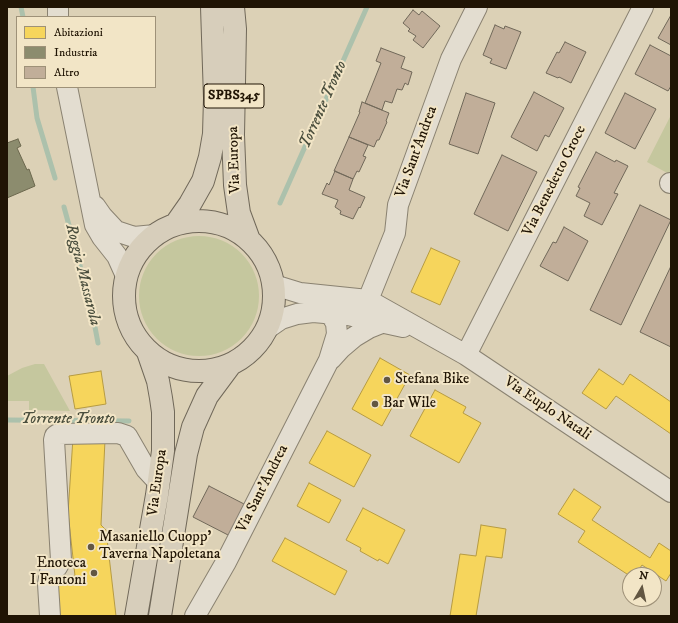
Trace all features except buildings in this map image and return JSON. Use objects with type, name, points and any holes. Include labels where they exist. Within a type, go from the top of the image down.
[{"type":"main road","name":"Via Europa","points":[[176,224],[190,204],[203,181],[214,134],[215,98],[212,7]]},
{"type":"main road","name":"Via Europa","points":[[233,7],[235,29],[235,185],[238,214],[249,240]]},
{"type":"main road","name":"Via Europa","points":[[202,221],[215,222],[227,226],[249,240],[258,249],[266,260],[271,272],[274,285],[274,307],[268,328],[253,350],[230,365],[216,370],[202,372],[187,371],[166,364],[148,352],[138,342],[126,317],[124,290],[126,276],[132,260],[142,246],[155,235],[176,224],[202,221]]},
{"type":"main road","name":"Via Europa","points":[[136,616],[163,451],[164,412],[158,381],[148,352]]},
{"type":"main road","name":"Via Europa","points":[[164,614],[186,454],[193,427],[197,415],[207,396],[230,365]]},
{"type":"street","name":"Via Sant'Andrea","points":[[368,300],[395,233],[398,205],[451,59],[477,7]]},
{"type":"street","name":"Via Benedetto Croce","points":[[466,355],[643,7]]},
{"type":"street","points":[[67,88],[91,200],[95,226],[117,256],[126,276]]},
{"type":"street","points":[[91,200],[102,216],[116,231],[134,237],[155,235]]},
{"type":"street","name":"Via Euplo Natali","points":[[274,285],[300,293],[368,300],[466,355],[671,492]]},
{"type":"street","name":"Via Euplo Natali","points":[[268,328],[281,319],[297,314],[313,312],[348,315],[420,330]]},
{"type":"street","name":"Via Sant'Andrea","points":[[195,616],[226,562],[329,360],[337,334],[336,323],[330,313]]},
{"type":"street","name":"Via Sant'Andrea","points":[[329,360],[354,337],[369,328],[384,322]]},
{"type":"street","points":[[50,616],[48,584],[50,572],[57,567],[61,560],[55,436],[58,434],[118,433],[127,436],[146,469],[159,482]]},
{"type":"green space","points":[[671,115],[671,175],[647,162]]},
{"type":"green space","points":[[199,236],[211,237],[222,241],[232,246],[241,254],[249,263],[254,273],[258,284],[258,308],[254,319],[249,329],[241,338],[232,346],[222,351],[211,355],[199,356],[187,355],[176,351],[166,346],[157,338],[149,329],[144,319],[140,308],[139,296],[140,284],[144,273],[149,263],[157,254],[166,246],[176,241],[187,237]]},
{"type":"green space","points":[[35,364],[44,364],[70,411],[29,410],[29,401],[7,401],[7,376],[22,368]]},
{"type":"waterway","name":"Roggia Massarola","points":[[21,7],[23,16]]},
{"type":"waterway","name":"Torrente Tronto","points":[[280,203],[367,7]]},
{"type":"waterway","name":"Roggia Massarola","points":[[33,88],[37,118],[55,178]]},
{"type":"waterway","name":"Roggia Massarola","points":[[64,207],[91,306],[98,343]]},
{"type":"waterway","name":"Torrente Tronto","points":[[7,420],[129,421]]},
{"type":"place","name":"Stefana Bike","points":[[387,380]]},
{"type":"place","name":"Bar Wile","points":[[375,404]]},
{"type":"place","name":"Masaniello Cuopp' Taverna Napoletana","points":[[91,547]]},
{"type":"place","name":"Enoteca I Fantoni","points":[[94,573]]}]
